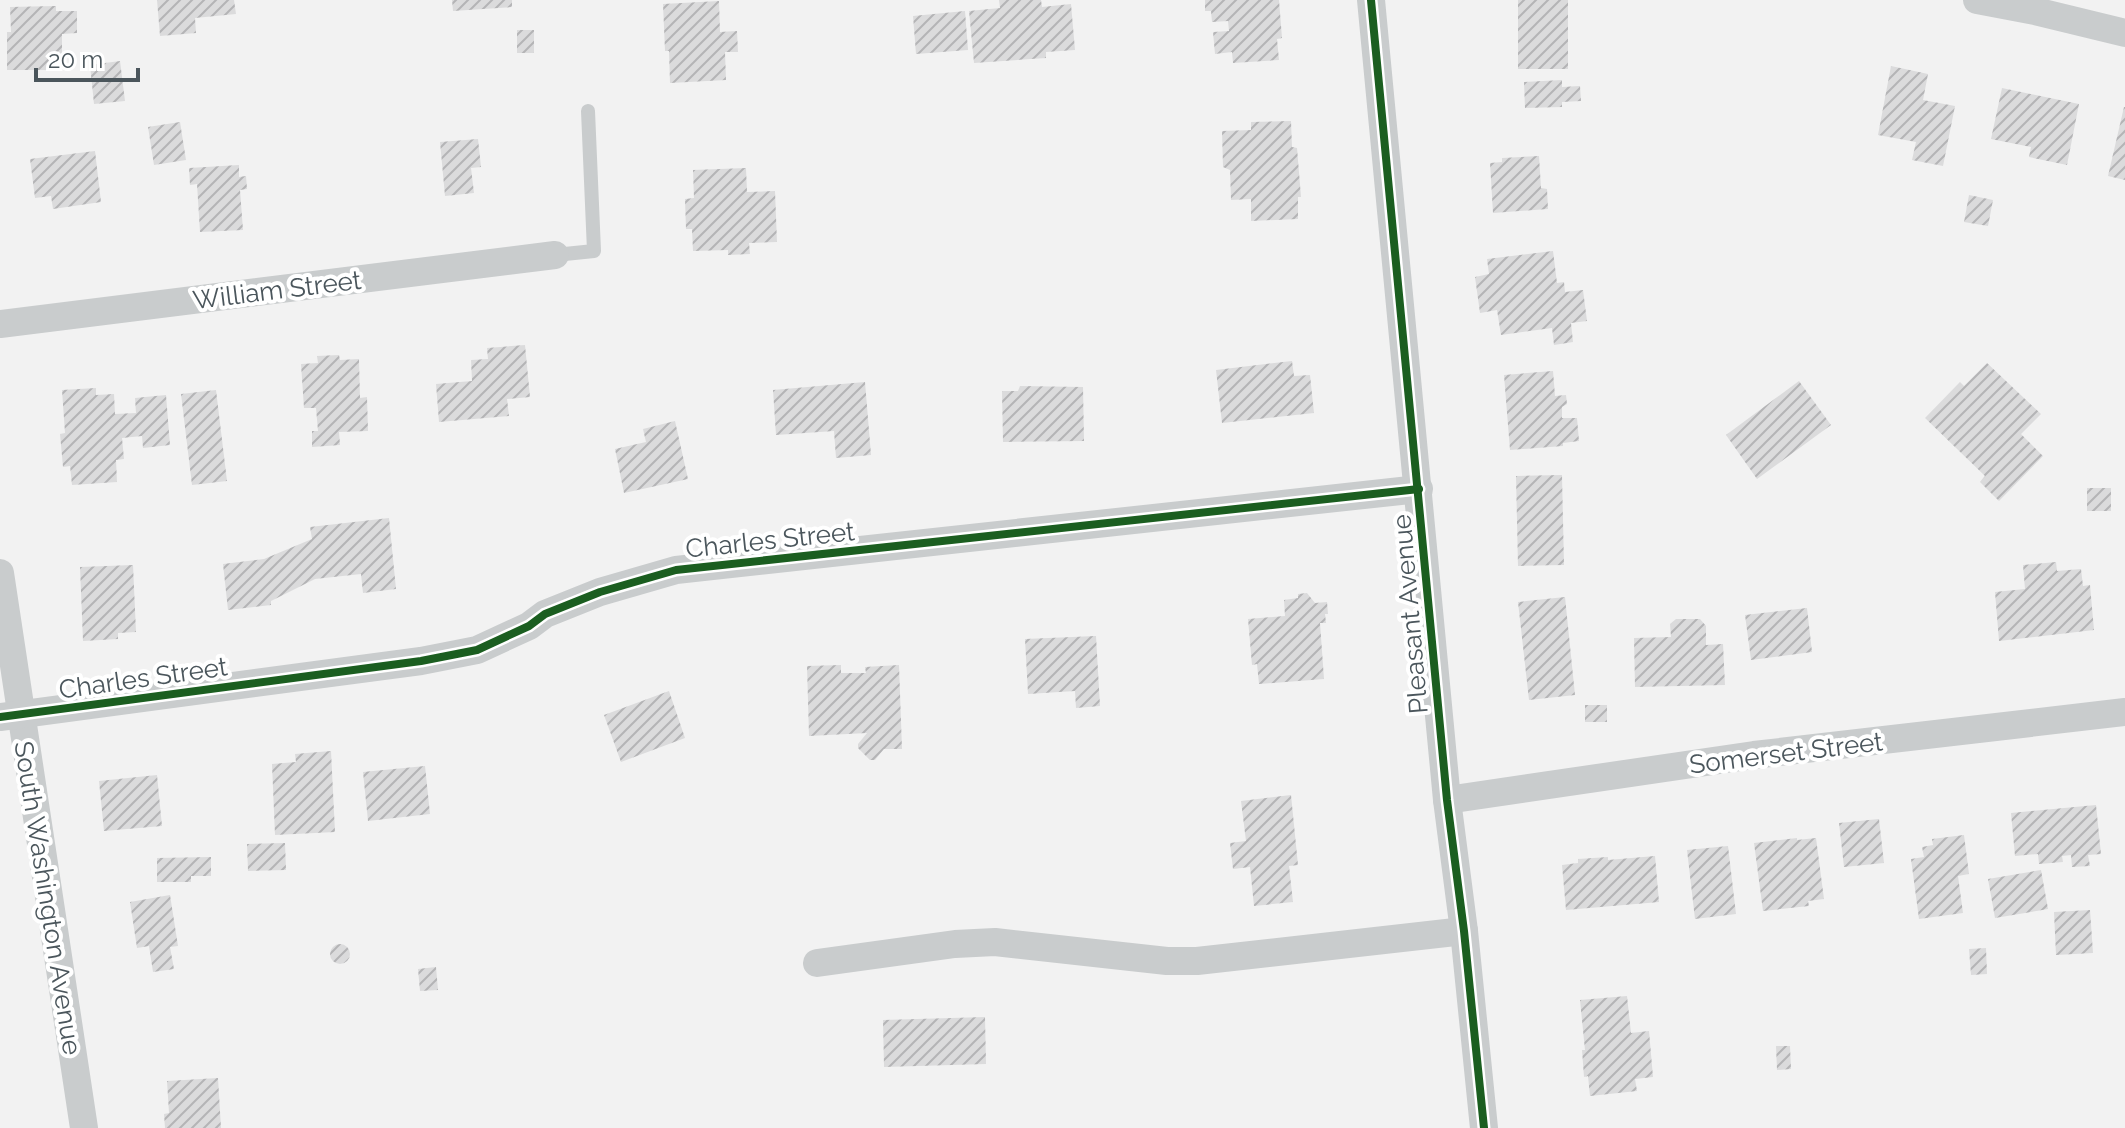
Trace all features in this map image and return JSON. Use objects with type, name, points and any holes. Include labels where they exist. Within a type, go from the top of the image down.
[{"type":"street","name":"Pleasant Avenue","points":[[1371,0],[1447,800],[1484,1128]]},
{"type":"street","points":[[1977,0],[2036,6],[2125,33]]},
{"type":"street","name":"William Street","points":[[0,324],[555,255]]},
{"type":"street","name":"Charles Street","points":[[10,716],[406,663],[477,650],[529,626],[545,614],[600,592],[676,570],[1419,489]]},
{"type":"street","name":"South Washington Avenue","points":[[0,573],[10,716],[84,1128]]},
{"type":"street","name":"Somerset Street","points":[[1447,800],[1754,755],[2125,712]]},
{"type":"street","points":[[817,963],[955,944],[995,942],[1167,961],[1197,961],[1464,931]]},
{"type":"lane","points":[[555,255],[594,251],[588,111]]},
{"type":"building","points":[[157,0],[234,0],[236,14],[195,18],[196,33],[160,36]]},
{"type":"building","points":[[452,0],[512,0],[512,7],[453,11]]},
{"type":"building","points":[[999,0],[1041,0],[1042,7],[1071,4],[1075,50],[1046,52],[1046,58],[974,63],[969,11],[1000,8]]},
{"type":"building","points":[[1205,0],[1279,0],[1282,38],[1277,39],[1279,60],[1233,63],[1232,52],[1215,54],[1213,32],[1229,31],[1228,21],[1212,22],[1211,11],[1205,11]]},
{"type":"building","points":[[1518,0],[1568,0],[1568,69],[1518,69]]},
{"type":"building","points":[[719,1],[720,32],[737,31],[738,52],[725,52],[726,80],[670,83],[663,4]]},
{"type":"building","points":[[56,6],[56,11],[77,11],[77,33],[62,34],[62,70],[7,70],[10,7]]},
{"type":"building","points":[[965,11],[968,50],[916,54],[913,16]]},
{"type":"building","points":[[517,30],[534,30],[534,53],[517,53]]},
{"type":"building","points":[[120,61],[125,101],[94,104],[90,65]]},
{"type":"building","points":[[1891,66],[1928,74],[1923,100],[1955,106],[1943,166],[1912,160],[1916,142],[1878,135]]},
{"type":"building","points":[[1562,80],[1562,87],[1580,86],[1581,101],[1562,102],[1562,107],[1525,108],[1524,82]]},
{"type":"building","points":[[2002,88],[2079,104],[2067,165],[2029,157],[2031,147],[1991,139]]},
{"type":"building","points":[[2125,107],[2125,180],[2108,176]]},
{"type":"building","points":[[1291,121],[1292,147],[1297,148],[1301,197],[1298,197],[1298,219],[1251,221],[1251,199],[1231,200],[1230,170],[1223,167],[1222,131],[1251,130],[1251,122]]},
{"type":"building","points":[[180,122],[186,160],[154,165],[148,127]]},
{"type":"building","points":[[478,139],[481,167],[471,168],[474,193],[445,196],[440,142]]},
{"type":"building","points":[[95,151],[101,202],[53,209],[51,196],[35,198],[30,159]]},
{"type":"building","points":[[1539,156],[1541,188],[1547,189],[1548,209],[1493,213],[1490,163],[1502,162],[1502,158]]},
{"type":"building","points":[[239,165],[239,177],[246,176],[247,189],[240,190],[243,230],[200,232],[197,184],[190,185],[189,168]]},
{"type":"building","points":[[746,168],[747,192],[775,191],[777,242],[749,243],[750,254],[728,255],[728,250],[693,251],[692,229],[686,229],[685,199],[694,198],[693,170]]},
{"type":"building","points":[[1969,195],[1993,200],[1988,226],[1964,222]]},
{"type":"building","points":[[1553,251],[1557,283],[1564,282],[1565,292],[1583,290],[1587,321],[1571,323],[1573,342],[1554,345],[1552,328],[1501,335],[1497,310],[1480,313],[1475,277],[1489,274],[1487,259]]},
{"type":"building","points":[[525,345],[530,397],[507,399],[509,416],[439,422],[436,384],[472,381],[471,360],[488,359],[487,348]]},
{"type":"building","points":[[339,355],[340,360],[359,359],[360,398],[367,397],[368,431],[339,432],[340,445],[312,447],[312,431],[318,431],[316,408],[304,408],[301,364],[318,363],[317,356]]},
{"type":"building","points":[[1292,361],[1294,376],[1310,375],[1314,413],[1222,423],[1216,370]]},
{"type":"building","points":[[1987,363],[2041,414],[2021,434],[2043,456],[1999,501],[1980,482],[1985,476],[1925,418],[1960,382],[1964,386]]},
{"type":"building","points":[[1553,371],[1555,396],[1566,395],[1567,404],[1562,407],[1562,418],[1577,418],[1579,441],[1563,443],[1563,446],[1510,450],[1504,375]]},
{"type":"building","points":[[1799,381],[1831,425],[1757,479],[1726,435]]},
{"type":"building","points":[[865,382],[871,455],[836,458],[834,431],[776,435],[773,390]]},
{"type":"building","points":[[1020,386],[1083,387],[1084,441],[1003,442],[1002,391],[1018,391]]},
{"type":"building","points":[[96,388],[96,395],[114,394],[115,414],[136,413],[135,398],[166,395],[170,445],[143,448],[142,436],[122,438],[124,459],[116,460],[117,482],[72,485],[70,466],[63,467],[60,434],[65,433],[62,390]]},
{"type":"building","points":[[216,390],[227,481],[192,485],[181,394]]},
{"type":"building","points":[[675,421],[688,479],[624,493],[615,449],[646,442],[643,429]]},
{"type":"building","points":[[1562,475],[1564,565],[1518,566],[1516,476]]},
{"type":"building","points":[[2087,488],[2111,488],[2111,511],[2087,511]]},
{"type":"building","points":[[389,518],[396,589],[363,593],[361,574],[315,579],[271,601],[271,605],[228,610],[223,564],[264,559],[312,539],[310,527]]},
{"type":"building","points":[[2056,562],[2057,571],[2081,569],[2083,586],[2090,585],[2094,630],[1999,641],[1995,592],[2025,589],[2023,565]]},
{"type":"building","points":[[133,565],[136,632],[118,633],[118,639],[83,641],[80,567]]},
{"type":"building","points":[[1307,593],[1315,603],[1327,602],[1326,623],[1320,623],[1324,679],[1259,684],[1257,664],[1252,665],[1248,619],[1285,616],[1284,600]]},
{"type":"building","points":[[1565,597],[1575,695],[1529,700],[1518,602]]},
{"type":"building","points":[[1807,608],[1812,652],[1751,660],[1745,615]]},
{"type":"building","points":[[1676,619],[1700,619],[1706,626],[1706,645],[1723,644],[1725,685],[1635,687],[1634,638],[1671,637],[1670,624]]},
{"type":"building","points":[[1096,636],[1100,706],[1076,708],[1075,691],[1028,694],[1025,639]]},
{"type":"building","points":[[841,665],[841,673],[866,673],[865,667],[899,665],[902,749],[884,749],[875,760],[870,760],[858,748],[867,733],[809,736],[807,666]]},
{"type":"building","points":[[669,691],[685,738],[621,762],[604,715]]},
{"type":"building","points":[[1585,705],[1607,705],[1607,722],[1585,722]]},
{"type":"building","points":[[331,751],[335,832],[275,835],[272,764],[296,762],[295,754]]},
{"type":"building","points":[[425,766],[430,814],[368,821],[363,772]]},
{"type":"building","points":[[157,775],[162,826],[104,831],[99,781]]},
{"type":"building","points":[[1291,795],[1298,865],[1289,866],[1293,902],[1254,906],[1250,867],[1233,869],[1230,843],[1246,841],[1241,801]]},
{"type":"building","points":[[2096,805],[2101,854],[2088,855],[2090,866],[2072,867],[2071,855],[2062,856],[2063,862],[2039,864],[2038,854],[2015,856],[2011,813]]},
{"type":"building","points":[[1879,819],[1884,863],[1844,867],[1839,823]]},
{"type":"building","points":[[1964,835],[1969,874],[1958,876],[1963,913],[1919,919],[1911,859],[1924,857],[1922,847],[1933,845],[1932,839]]},
{"type":"building","points":[[1816,838],[1824,899],[1808,901],[1809,906],[1763,911],[1754,843]]},
{"type":"building","points":[[285,843],[286,870],[248,871],[247,844]]},
{"type":"building","points":[[1728,846],[1736,914],[1695,919],[1687,850]]},
{"type":"building","points":[[1655,856],[1659,902],[1566,910],[1562,865],[1578,863],[1578,859]]},
{"type":"building","points":[[211,857],[211,876],[191,876],[191,882],[157,882],[157,858]]},
{"type":"building","points":[[2041,870],[2048,909],[1995,918],[1988,879]]},
{"type":"building","points":[[170,895],[178,946],[170,947],[174,969],[153,972],[149,946],[137,948],[130,902]]},
{"type":"building","points":[[2090,910],[2093,953],[2056,955],[2054,912]]},
{"type":"building","points":[[340,944],[347,947],[350,954],[347,961],[340,964],[333,961],[330,954],[333,947]]},
{"type":"building","points":[[1986,948],[1987,974],[1971,975],[1969,949]]},
{"type":"building","points":[[436,967],[438,990],[420,991],[418,969]]},
{"type":"building","points":[[1627,996],[1631,1033],[1649,1031],[1653,1077],[1635,1079],[1637,1091],[1590,1096],[1588,1076],[1584,1077],[1580,1000]]},
{"type":"building","points":[[985,1017],[986,1064],[884,1067],[883,1020]]},
{"type":"building","points":[[1776,1046],[1790,1046],[1791,1069],[1777,1070]]},
{"type":"building","points":[[218,1078],[221,1128],[165,1128],[164,1114],[169,1113],[167,1081]]},
{"type":"cycle path","points":[[1371,0],[1447,800],[1484,1128]]},
{"type":"cycle path","points":[[0,717],[421,661],[477,650],[529,626],[545,614],[600,592],[676,570],[1419,489]]}]
